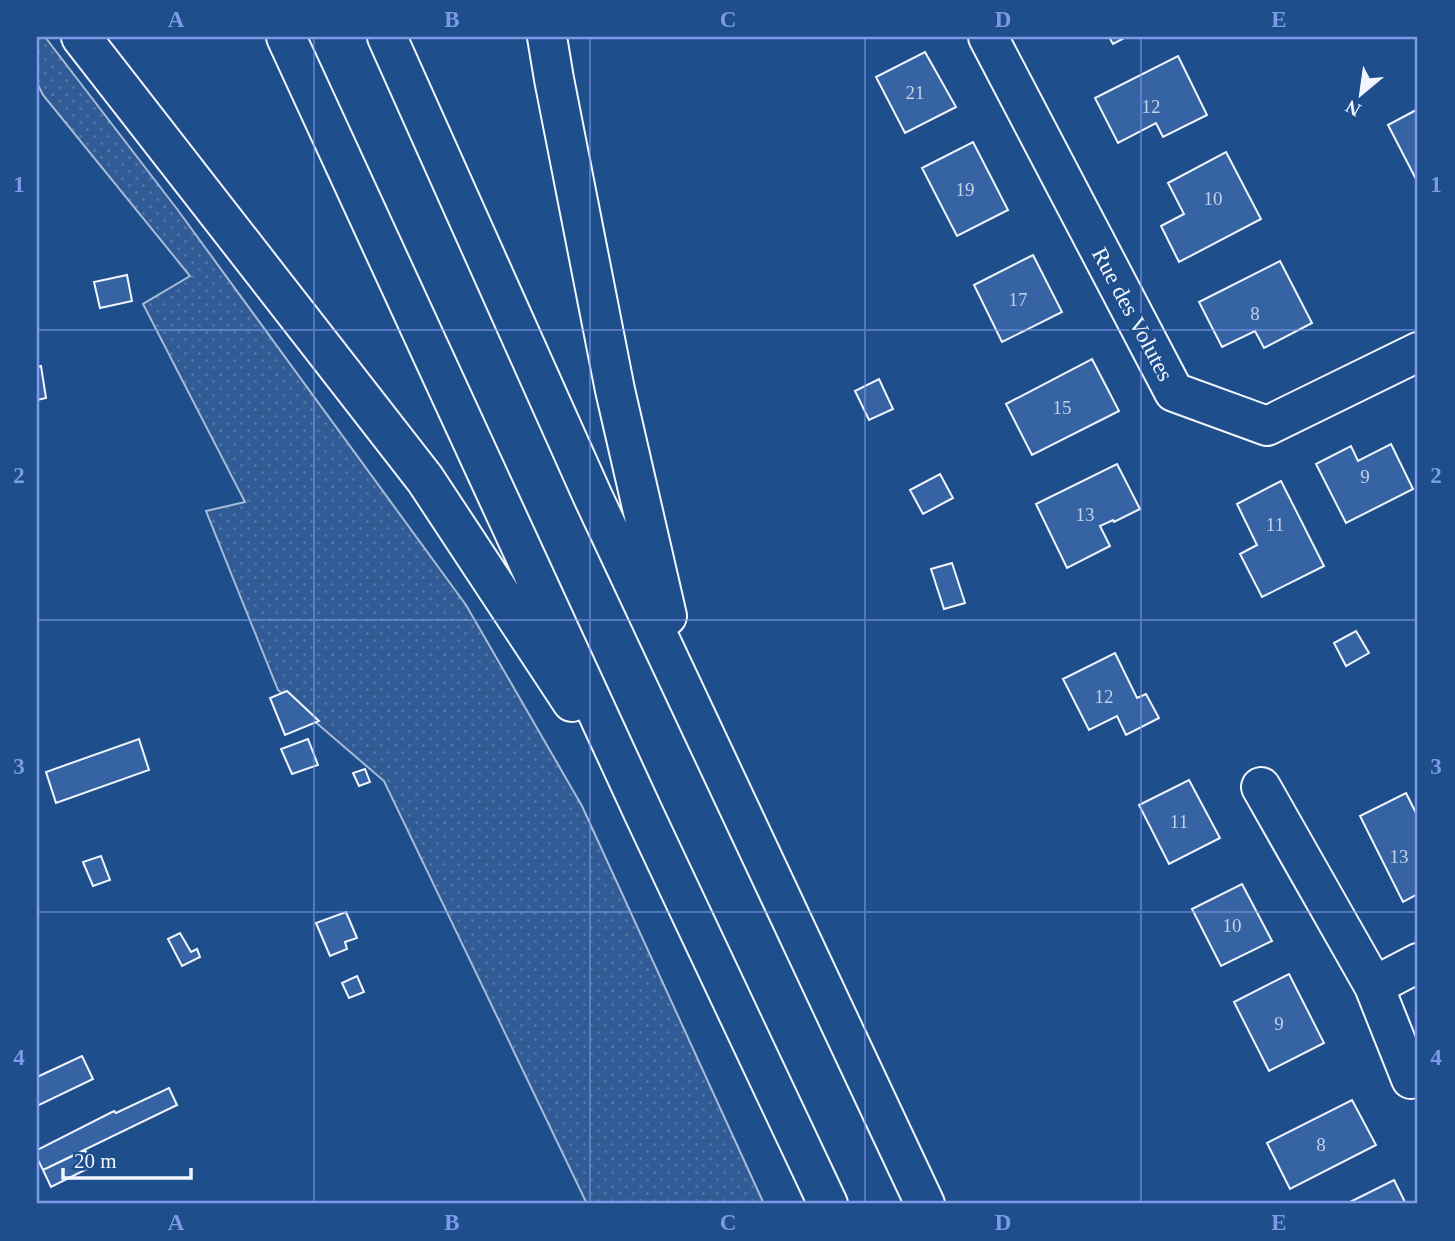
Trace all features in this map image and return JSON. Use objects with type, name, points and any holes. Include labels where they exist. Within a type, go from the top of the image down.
[{"type":"main road","points":[[81,37],[425,479],[644,814]]},
{"type":"main road","points":[[286,37],[644,814],[828,1204]]},
{"type":"main road","points":[[387,37],[593,497],[925,1204]]},
{"type":"main road","points":[[547,37],[615,390],[684,690]]},
{"type":"main road","name":"Rue des Volutes","points":[[988,37],[1174,392],[1268,426],[1418,352]]},
{"type":"main road","points":[[1261,787],[1374,986],[1411,1079]]},
{"type":"main road","points":[[1374,986],[1418,964]]},
{"type":"shaded area","points":[[37,37],[45,37],[177,209],[466,605],[582,806],[764,1204],[587,1204],[384,781],[278,690],[206,511],[245,502],[143,304],[190,276],[43,95],[37,83]]},
{"type":"building","points":[[1109,37],[1126,37],[1113,44]]},
{"type":"building","points":[[925,52],[956,107],[905,133],[876,77]]},
{"type":"building","points":[[1178,56],[1207,115],[1163,137],[1156,123],[1118,143],[1095,98]]},
{"type":"building","points":[[1418,109],[1418,183],[1388,125]]},
{"type":"building","points":[[973,142],[1008,210],[957,236],[922,168]]},
{"type":"building","points":[[1226,152],[1261,219],[1179,262],[1161,226],[1184,214],[1168,183]]},
{"type":"building","points":[[1033,255],[1062,312],[1002,342],[974,285]]},
{"type":"building","points":[[1280,261],[1312,323],[1264,348],[1255,331],[1222,347],[1199,302]]},
{"type":"building","points":[[127,275],[132,301],[100,308],[94,282]]},
{"type":"building","points":[[1092,359],[1119,411],[1032,455],[1006,404]]},
{"type":"building","points":[[41,366],[46,398],[37,400],[37,367]]},
{"type":"building","points":[[879,379],[893,409],[869,420],[855,391]]},
{"type":"building","points":[[1391,444],[1413,489],[1346,523],[1316,464],[1351,446],[1358,461]]},
{"type":"building","points":[[1117,464],[1140,509],[1100,526],[1110,546],[1067,568],[1036,504]]},
{"type":"building","points":[[940,474],[953,498],[923,514],[910,490]]},
{"type":"building","points":[[1281,481],[1324,566],[1262,597],[1240,554],[1257,545],[1237,504]]},
{"type":"building","points":[[952,563],[965,603],[944,609],[931,569]]},
{"type":"building","points":[[1356,631],[1369,653],[1346,666],[1334,643]]},
{"type":"building","points":[[1115,653],[1137,698],[1146,694],[1159,718],[1126,735],[1117,716],[1089,730],[1063,679]]},
{"type":"building","points":[[287,691],[319,721],[285,735],[270,698]]},
{"type":"building","points":[[139,739],[149,770],[56,803],[46,772]]},
{"type":"building","points":[[308,739],[318,765],[292,774],[281,749]]},
{"type":"building","points":[[365,769],[370,782],[359,786],[353,773]]},
{"type":"building","points":[[1189,780],[1220,838],[1169,864],[1139,805]]},
{"type":"building","points":[[1406,793],[1418,817],[1418,894],[1403,902],[1360,816]]},
{"type":"building","points":[[101,856],[110,880],[93,886],[83,862]]},
{"type":"building","points":[[1242,884],[1272,941],[1221,966],[1192,909]]},
{"type":"building","points":[[346,912],[357,938],[345,942],[347,949],[330,956],[316,923]]},
{"type":"building","points":[[180,933],[191,952],[197,949],[200,957],[182,966],[168,939]]},
{"type":"building","points":[[1289,974],[1324,1043],[1269,1071],[1234,1002]]},
{"type":"building","points":[[357,976],[364,992],[349,998],[342,983]]},
{"type":"building","points":[[82,1056],[93,1079],[37,1106],[37,1077]]},
{"type":"building","points":[[169,1088],[177,1105],[43,1170],[37,1158],[37,1150],[114,1111],[116,1113]]},
{"type":"building","points":[[1352,1100],[1376,1145],[1290,1189],[1267,1143]]},
{"type":"building","points":[[85,1150],[93,1166],[51,1187],[43,1170]]},
{"type":"building","points":[[1394,1180],[1406,1204],[1346,1204]]}]
